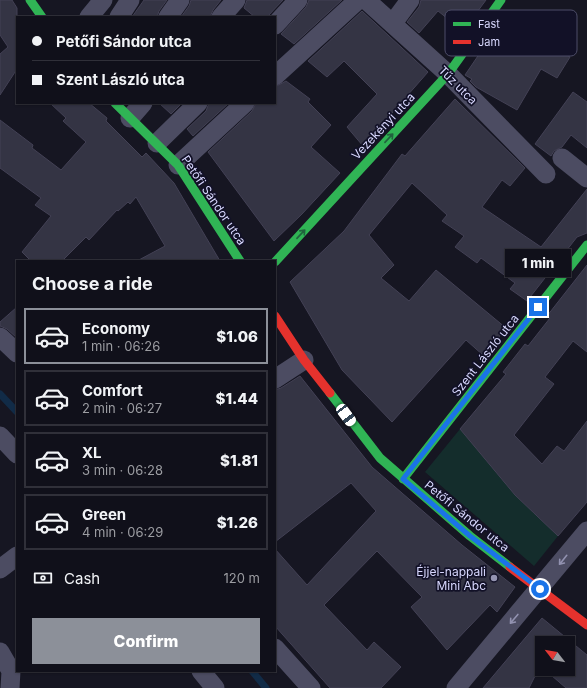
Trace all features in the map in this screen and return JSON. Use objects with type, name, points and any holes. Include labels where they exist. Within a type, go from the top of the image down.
[{"type":"street","points":[[90,16],[103,0]]},
{"type":"street","points":[[120,16],[130,0]]},
{"type":"street","points":[[169,16],[180,0]]},
{"type":"street","points":[[222,16],[236,0]]},
{"type":"street","points":[[276,24],[298,0]]},
{"type":"street","points":[[276,75],[358,0]]},
{"type":"street","name":"Tűz utca","points":[[366,0],[448,74],[546,174]]},
{"type":"street","points":[[393,23],[410,0]]},
{"type":"street","name":"Vezekényi utca","points":[[494,10],[501,0]]},
{"type":"street","points":[[31,1],[41,16]]},
{"type":"street","name":"Vezekényi utca","points":[[276,261],[448,74],[461,56]]},
{"type":"street","name":"Petőfi Sándor utca","points":[[116,104],[178,165],[239,260]]},
{"type":"street","points":[[130,118],[142,104]]},
{"type":"street","points":[[157,143],[197,104]]},
{"type":"street","points":[[178,165],[244,104]]},
{"type":"street","points":[[562,158],[587,178]]},
{"type":"street","name":"Szent László utca","points":[[403,479],[587,245]]},
{"type":"street","name":"Petőfi Sándor utca","points":[[276,318],[304,360],[380,458],[470,536],[587,626]]},
{"type":"street","points":[[0,337],[16,352]]},
{"type":"street","points":[[276,378],[304,360]]},
{"type":"street","points":[[0,436],[16,453]]},
{"type":"street","points":[[456,688],[587,531]]},
{"type":"street","points":[[0,569],[16,557]]},
{"type":"street","points":[[276,649],[311,688]]},
{"type":"street","points":[[0,652],[11,671],[10,688]]},
{"type":"street","points":[[202,672],[215,688]]},
{"type":"green space","points":[[460,429],[515,495],[558,536],[534,566],[425,472]]},
{"type":"building","points":[[0,0],[12,0],[17,8],[16,71],[0,95],[0,54],[8,47],[0,35]]},
{"type":"building","points":[[144,0],[167,0],[157,16],[133,16]]},
{"type":"building","points":[[191,0],[221,0],[210,16],[182,16],[189,6]]},
{"type":"building","points":[[247,0],[283,0],[268,16],[254,16],[244,8]]},
{"type":"building","points":[[309,0],[342,0],[294,44],[281,34],[306,7]]},
{"type":"building","points":[[421,0],[486,0],[479,10],[445,10],[445,17],[438,11],[419,33],[407,22],[419,7]]},
{"type":"building","points":[[362,11],[428,72],[363,146],[347,127],[377,94],[344,61],[327,77],[308,61]]},
{"type":"building","points":[[478,56],[570,57],[557,78],[541,69],[517,110],[476,87],[470,81],[472,79],[465,75]]},
{"type":"building","points":[[286,81],[310,99],[308,102],[331,125],[311,147],[340,173],[302,214],[274,241],[208,152],[252,111],[256,104],[276,104],[276,86]]},
{"type":"building","points":[[573,92],[587,102],[587,148],[571,135],[562,147],[554,151],[551,156],[535,144]]},
{"type":"building","points":[[455,99],[525,168],[510,186],[502,180],[482,207],[541,247],[587,189],[587,233],[577,237],[527,301],[510,289],[515,283],[481,258],[477,263],[455,247],[464,236],[442,221],[447,215],[412,183],[369,235],[394,265],[381,278],[409,301],[436,270],[506,328],[484,356],[466,340],[392,422],[342,370],[290,282],[344,231],[402,154],[405,156]]},
{"type":"building","points":[[51,104],[90,104],[107,118],[106,121],[142,157],[146,153],[174,183],[219,260],[139,260],[165,246],[136,197],[130,204],[128,202],[118,211],[117,210],[89,240],[86,237],[63,260],[30,260],[22,252],[51,216],[35,205],[41,198],[0,168],[0,120],[33,145],[32,148],[61,170],[86,142],[63,121],[66,118]]},
{"type":"building","points":[[160,104],[181,104],[171,114]]},
{"type":"building","points":[[209,104],[228,104],[193,136],[187,129],[206,111]]},
{"type":"building","points":[[587,265],[587,352],[573,341],[545,377],[554,384],[514,435],[542,464],[557,446],[564,451],[587,421],[587,502],[558,536],[515,495],[460,429],[506,374],[503,372],[525,344],[528,346],[550,318],[547,316]]},
{"type":"building","points":[[16,308],[16,337],[7,329],[0,326],[0,322]]},
{"type":"building","points":[[300,376],[372,467],[462,545],[515,587],[497,612],[490,605],[447,650],[411,607],[422,597],[377,551],[324,605],[367,650],[374,642],[401,667],[381,688],[330,688],[276,627],[276,550],[307,585],[376,511],[351,483],[276,541],[276,390]]},
{"type":"building","points":[[542,618],[564,636],[535,636],[535,676],[529,688],[483,688]]},
{"type":"building","points":[[575,645],[587,655],[587,688],[566,688],[552,676],[575,676]]},
{"type":"waterway","points":[[0,394],[16,411]]},
{"type":"waterway","points":[[253,672],[266,688]]},
{"type":"traffic: fast","points":[[30,0],[41,16]]},
{"type":"traffic: fast","points":[[494,10],[501,0]]},
{"type":"traffic: fast","points":[[276,261],[448,74],[461,56]]},
{"type":"traffic: fast","points":[[116,104],[178,165],[239,260]]},
{"type":"traffic: fast","points":[[403,479],[587,245]]},
{"type":"traffic: fast","points":[[330,393],[380,458],[470,536],[510,567]]},
{"type":"traffic: jam","points":[[276,318],[304,360],[330,393]]},
{"type":"traffic: jam","points":[[510,567],[587,625]]},
{"type":"place","name":"Éjjel-nappali Mini Abc","points":[[494,578]]},
{"type":"route","points":[[538,307],[403,479],[470,536],[540,589]]}]
